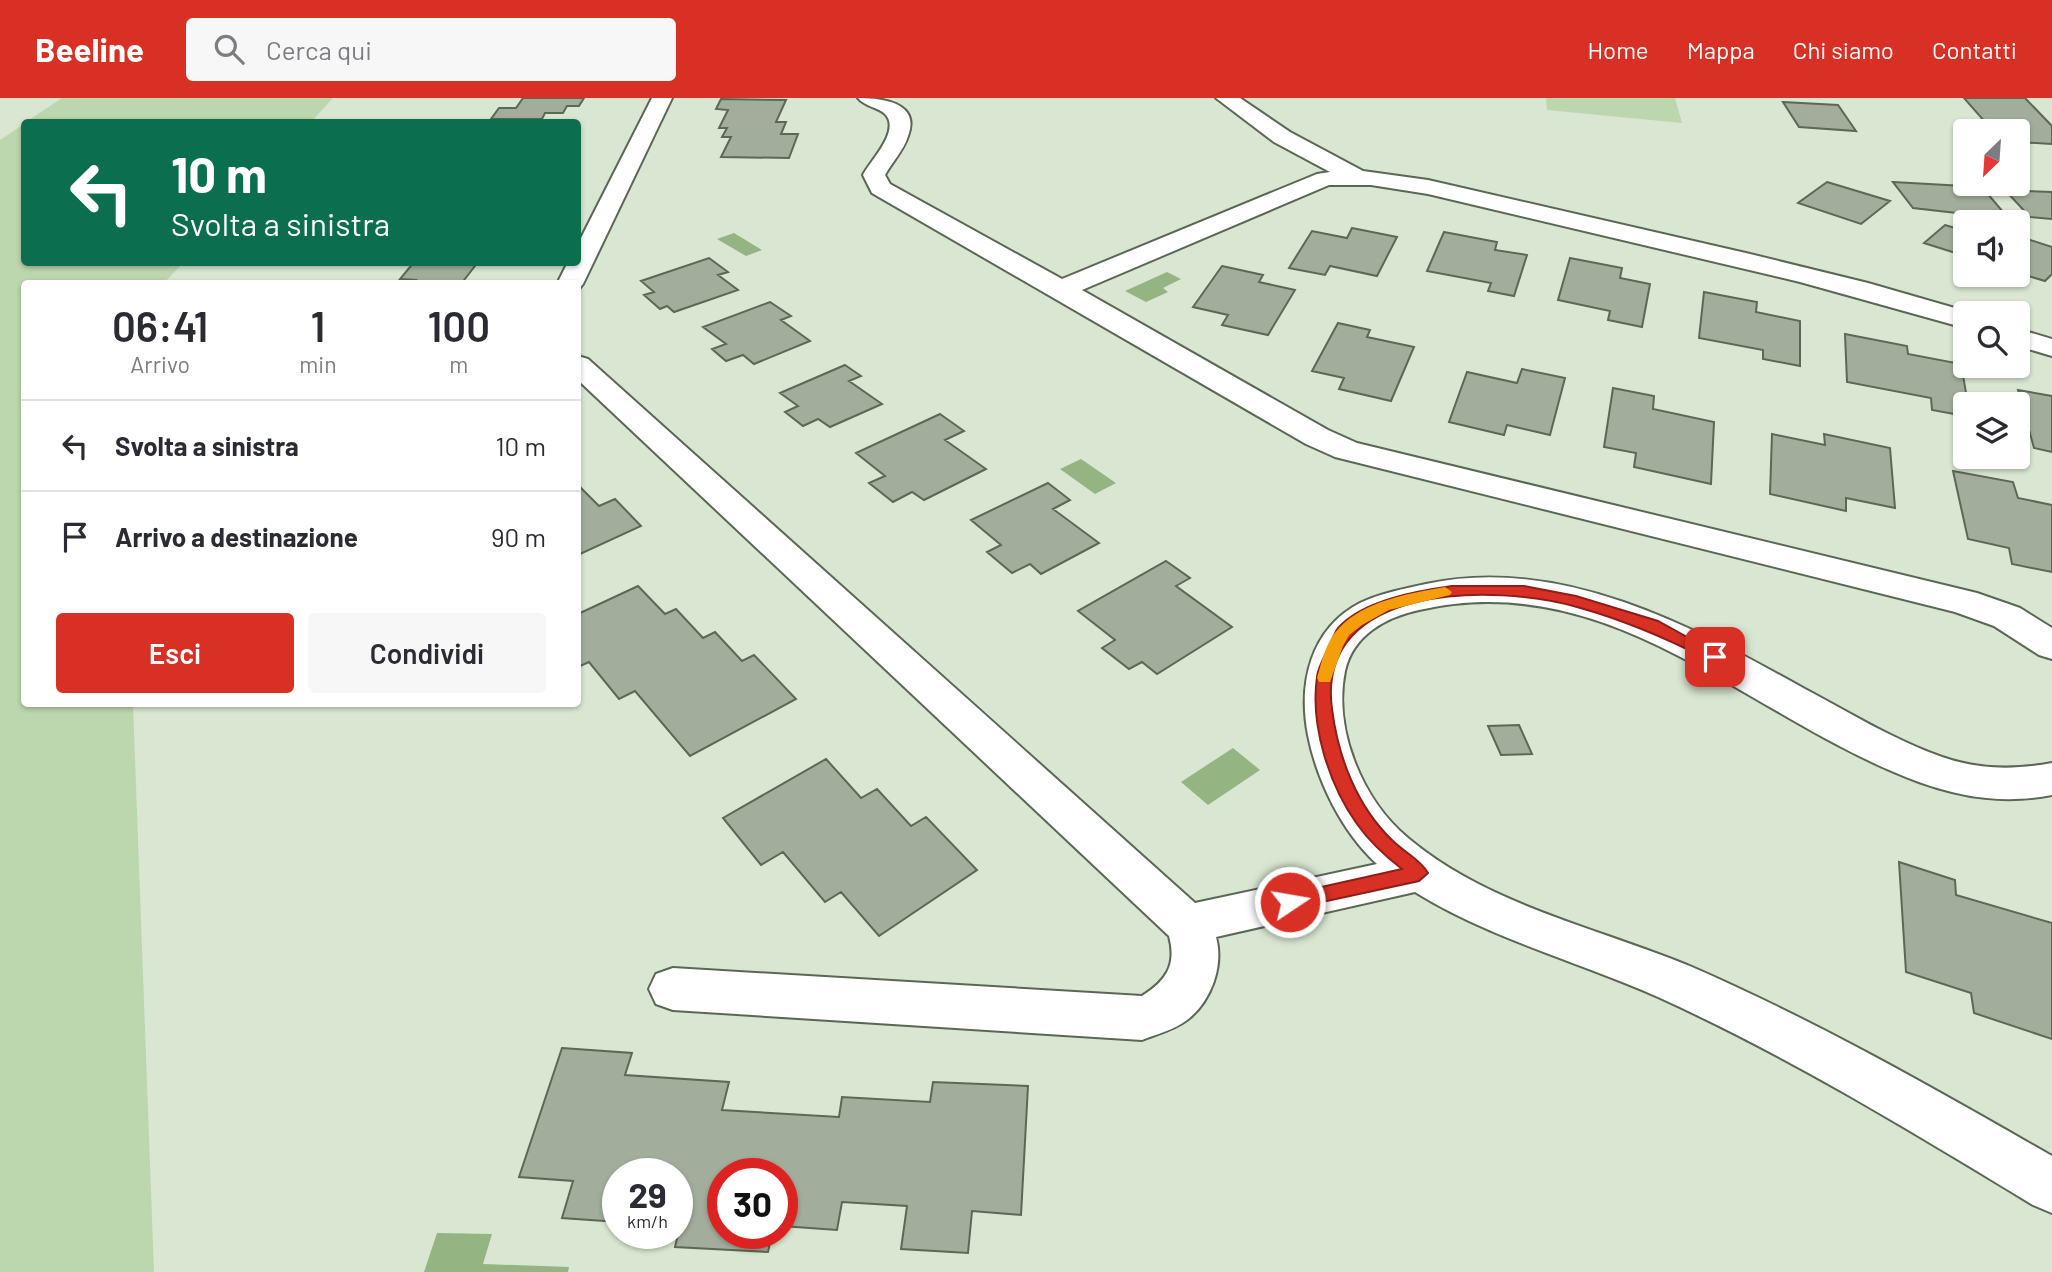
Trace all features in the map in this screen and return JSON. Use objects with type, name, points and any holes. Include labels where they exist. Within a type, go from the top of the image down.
[{"type":"street","points":[[581,262],[662,98]]},
{"type":"street","points":[[868,98],[894,110],[900,125],[899,136],[874,175],[880,188],[1318,437],[1346,450],[1964,602],[2007,617],[2052,646]]},
{"type":"street","points":[[1226,98],[1282,137],[1359,178]]},
{"type":"street","points":[[1061,289],[1325,179],[1359,178],[1448,194],[1760,266],[1953,317]]},
{"type":"street","points":[[2030,341],[2052,348]]},
{"type":"street","points":[[581,368],[1187,924],[1197,955],[1188,986],[1173,1005],[1142,1018],[674,989]]},
{"type":"street","points":[[2052,779],[2021,784],[1997,783],[1916,764],[1867,742],[1653,625],[1605,609],[1524,591],[1452,591],[1413,597],[1384,607],[1344,632],[1329,661],[1323,691],[1335,760],[1350,798],[1362,818],[1386,846],[1419,873],[1451,893],[1491,912],[1604,952],[1754,1018],[1893,1092],[2052,1186]]},
{"type":"street","points":[[1187,924],[1419,873]]},
{"type":"shaded area","points":[[62,98],[333,98],[314,119],[30,119]]},
{"type":"shaded area","points":[[1546,98],[1675,98],[1682,123],[1547,110]]},
{"type":"shaded area","points":[[21,126],[21,266],[180,266],[167,280],[21,280],[21,707],[133,707],[154,1272],[0,1272],[0,140]]},
{"type":"shaded area","points":[[734,233],[762,250],[746,256],[717,239]]},
{"type":"shaded area","points":[[1167,272],[1181,279],[1163,288],[1168,292],[1146,302],[1125,291]]},
{"type":"shaded area","points":[[1081,459],[1116,483],[1095,494],[1060,469]]},
{"type":"shaded area","points":[[1233,748],[1260,770],[1208,805],[1181,782]]},
{"type":"shaded area","points":[[437,1233],[492,1234],[483,1264],[569,1267],[568,1272],[424,1272]]},
{"type":"building","points":[[523,98],[584,98],[579,106],[567,106],[563,113],[545,113],[542,119],[491,119],[499,108],[516,108]]},
{"type":"building","points":[[1964,98],[2025,98],[2052,126],[2052,144],[2030,143],[2030,119],[1982,119]]},
{"type":"building","points":[[721,99],[786,100],[776,122],[786,122],[781,134],[798,134],[789,158],[721,157],[731,137],[722,137],[727,128],[719,128],[728,110],[716,109]]},
{"type":"building","points":[[1783,102],[1838,105],[1856,131],[1799,127]]},
{"type":"building","points":[[1827,182],[1890,201],[1861,224],[1798,203]]},
{"type":"building","points":[[1893,182],[1953,185],[1953,196],[1990,196],[2001,210],[1953,210],[1953,213],[1913,208]]},
{"type":"building","points":[[2030,191],[2052,192],[2052,219],[2030,217],[2030,210],[2024,210],[2011,196],[2030,196]]},
{"type":"building","points":[[1945,225],[1953,227],[1953,252],[1924,243]]},
{"type":"building","points":[[1352,228],[1397,237],[1377,276],[1330,266],[1325,275],[1289,268],[1312,231],[1347,238]]},
{"type":"building","points":[[1444,232],[1497,242],[1495,250],[1527,255],[1514,296],[1488,291],[1491,283],[1427,271]]},
{"type":"building","points":[[2030,240],[2052,247],[2052,274],[2045,281],[2030,277]]},
{"type":"building","points":[[709,258],[728,272],[718,275],[738,290],[674,312],[667,306],[660,309],[644,295],[654,292],[641,281]]},
{"type":"building","points":[[1570,258],[1622,268],[1620,278],[1650,284],[1642,327],[1608,320],[1610,311],[1558,300]]},
{"type":"building","points":[[411,266],[475,266],[464,280],[400,279]]},
{"type":"building","points":[[1222,266],[1263,275],[1259,282],[1295,290],[1268,335],[1222,325],[1228,315],[1193,307]]},
{"type":"building","points":[[1704,292],[1757,302],[1756,312],[1800,321],[1800,366],[1763,359],[1763,350],[1699,338]]},
{"type":"building","points":[[770,302],[791,316],[781,320],[810,341],[754,364],[743,355],[726,361],[712,349],[726,344],[703,327]]},
{"type":"building","points":[[1338,323],[1370,330],[1367,337],[1414,347],[1391,401],[1339,389],[1344,378],[1312,371]]},
{"type":"building","points":[[1845,334],[1907,346],[1908,354],[1953,362],[1953,378],[1963,378],[1966,392],[1953,392],[1953,414],[1932,410],[1931,398],[1847,382]]},
{"type":"building","points":[[845,365],[861,376],[849,381],[882,404],[830,427],[818,419],[803,426],[785,412],[798,406],[780,393]]},
{"type":"building","points":[[1522,369],[1565,378],[1550,435],[1507,425],[1504,435],[1449,422],[1467,372],[1517,383]]},
{"type":"building","points":[[1613,388],[1654,396],[1653,409],[1714,422],[1711,484],[1634,467],[1636,453],[1604,447]]},
{"type":"building","points":[[2030,392],[2052,396],[2052,452],[2034,448],[2030,434]]},
{"type":"building","points":[[940,414],[964,431],[945,440],[986,469],[924,500],[912,492],[893,502],[869,483],[885,476],[856,453]]},
{"type":"building","points":[[1772,434],[1825,445],[1824,434],[1890,448],[1895,508],[1846,498],[1846,511],[1770,494]]},
{"type":"building","points":[[1953,471],[2013,482],[2018,498],[2052,505],[2052,572],[2012,564],[2009,548],[1968,539]]},
{"type":"building","points":[[1048,483],[1070,500],[1053,509],[1099,543],[1041,574],[1030,564],[1012,573],[987,552],[1001,545],[971,520]]},
{"type":"building","points":[[581,488],[599,506],[615,499],[641,526],[581,554]]},
{"type":"building","points":[[1166,561],[1190,578],[1176,586],[1232,627],[1157,674],[1142,662],[1129,669],[1102,648],[1115,640],[1078,611]]},
{"type":"building","points":[[638,586],[665,614],[676,609],[703,638],[715,632],[742,661],[754,655],[796,699],[690,756],[635,691],[619,699],[589,662],[581,666],[581,613]]},
{"type":"building","points":[[1519,725],[1532,754],[1501,755],[1488,726]]},
{"type":"building","points":[[826,759],[861,798],[877,789],[911,826],[926,817],[977,870],[879,936],[841,892],[825,902],[783,852],[761,865],[723,818]]},
{"type":"building","points":[[1899,862],[1955,880],[1956,895],[2052,923],[2052,1039],[1974,1013],[1971,993],[1906,972]]},
{"type":"building","points":[[562,1048],[632,1053],[625,1075],[729,1082],[722,1110],[839,1117],[842,1097],[930,1102],[933,1082],[1028,1086],[1021,1215],[972,1211],[968,1253],[901,1249],[907,1206],[842,1202],[837,1230],[798,1227],[798,1158],[707,1158],[707,1249],[693,1248],[693,1158],[602,1158],[602,1221],[562,1218],[573,1181],[519,1177]]},
{"type":"building","points":[[712,1249],[769,1249],[768,1252]]},
{"type":"slow traffic","points":[[1324,678],[1335,646],[1344,632],[1357,622],[1384,607],[1413,597],[1445,592]]},
{"type":"route","points":[[1290,902],[1419,873],[1386,846],[1362,818],[1350,798],[1335,760],[1323,707],[1325,674],[1335,646],[1344,632],[1357,622],[1384,607],[1413,597],[1452,591],[1524,591],[1576,601],[1653,625],[1715,657]]}]
